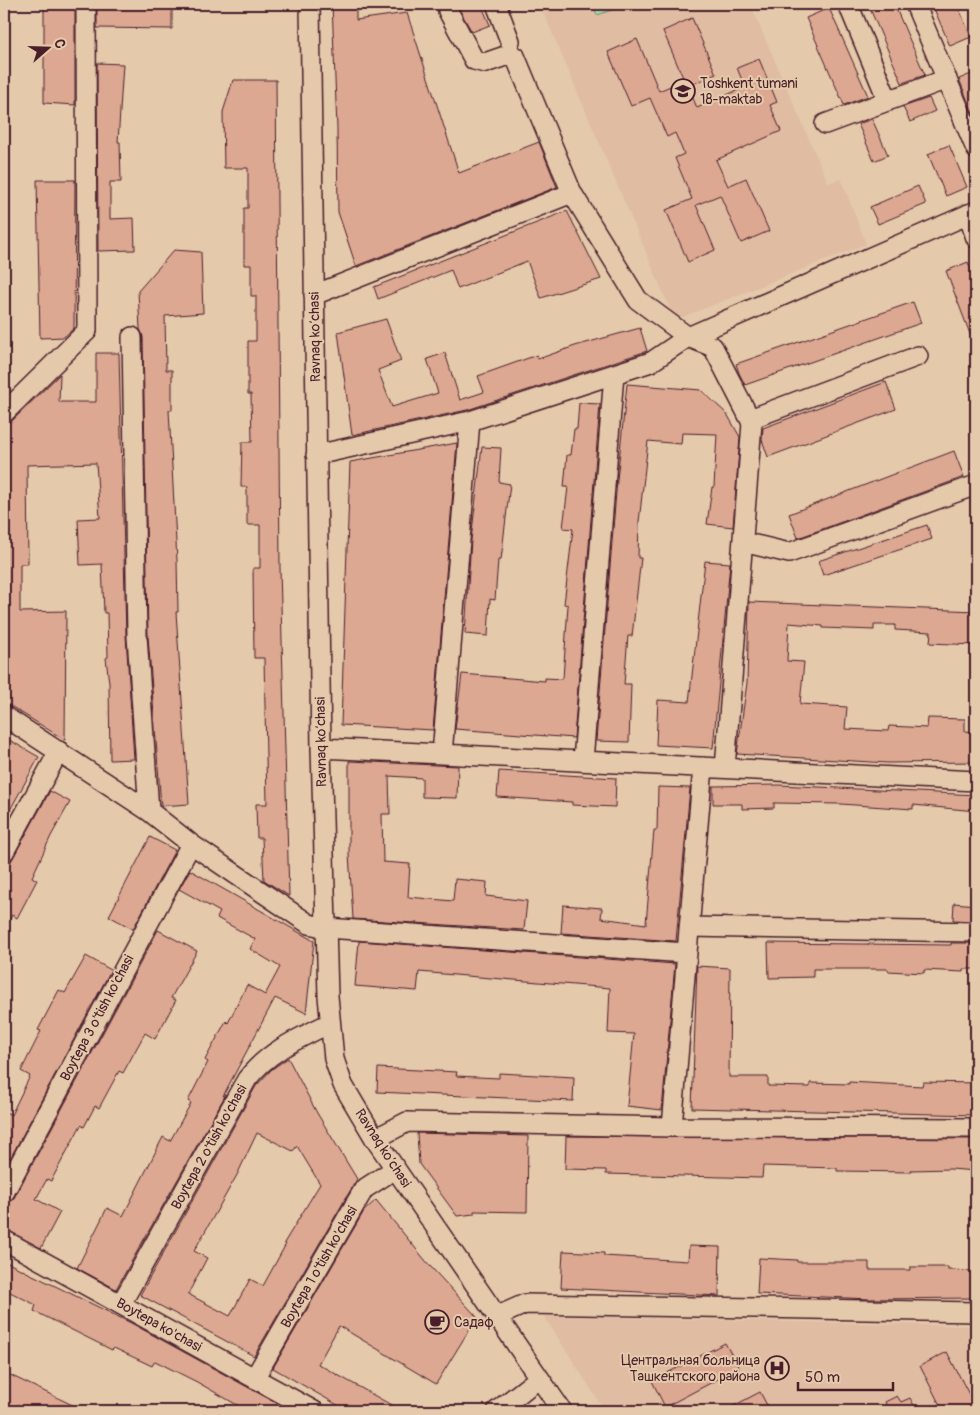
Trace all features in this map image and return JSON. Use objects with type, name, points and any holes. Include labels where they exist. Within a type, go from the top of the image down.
[{"type":"street","points":[[4,413],[87,331],[86,4]]},
{"type":"street","name":"Ravnaq ko‘chasi","points":[[310,4],[321,748],[328,996],[334,1059],[343,1085],[375,1139],[562,1411]]},
{"type":"street","points":[[496,4],[510,41]]},
{"type":"street","points":[[848,4],[888,101]]},
{"type":"street","points":[[915,4],[976,149]]},
{"type":"street","points":[[448,11],[474,60],[485,63],[511,54],[515,56],[572,193],[638,300],[688,337],[713,346],[752,423],[725,768]]},
{"type":"street","points":[[825,124],[947,79]]},
{"type":"street","points":[[314,295],[572,193]]},
{"type":"street","points":[[316,455],[470,421],[652,362],[688,337],[972,213],[976,238]]},
{"type":"street","points":[[132,337],[137,636],[149,812]]},
{"type":"street","points":[[750,418],[918,356]]},
{"type":"street","points":[[583,761],[614,374]]},
{"type":"street","points":[[442,754],[470,421]]},
{"type":"street","points":[[743,542],[789,552],[976,485]]},
{"type":"street","points":[[4,716],[149,812],[191,844],[309,924],[327,928],[686,953]]},
{"type":"street","points":[[321,748],[976,781]]},
{"type":"street","points":[[4,852],[59,752]]},
{"type":"street","points":[[672,1127],[703,767]]},
{"type":"street","name":"Boytepa 3 o'tish ko'chasi","points":[[4,1193],[191,844]]},
{"type":"street","points":[[690,927],[976,932]]},
{"type":"street","name":"Boytepa 2 o'tish ko'chasi","points":[[121,1304],[247,1079],[258,1065],[280,1048],[330,1022]]},
{"type":"street","points":[[375,1139],[407,1122],[672,1127],[976,1128]]},
{"type":"street","name":"Boytepa 1 o'tish ko'chasi","points":[[255,1377],[364,1189],[395,1169]]},
{"type":"street","name":"Boytepa ko'chasi","points":[[4,1240],[314,1411]]},
{"type":"street","points":[[498,1316],[525,1304],[976,1312]]},
{"type":"street","points":[[497,1411],[540,1378]]},
{"type":"shaded area","name":"Toshkent tumani 18-maktab","points":[[540,4],[750,4],[828,183],[841,179],[866,244],[675,320]]},
{"type":"shaded area","name":"Центральная больница Ташкентского района","points":[[544,1316],[976,1326],[976,1411],[605,1411]]},
{"type":"green space","points":[[593,4],[629,4],[597,15]]},
{"type":"building","points":[[44,4],[75,4],[75,105],[44,103]]},
{"type":"building","points":[[97,4],[172,4],[172,29],[97,28]]},
{"type":"building","points":[[332,4],[356,4],[356,20],[407,13],[459,173],[539,142],[557,187],[356,266],[338,212]]},
{"type":"building","points":[[456,4],[481,4],[490,25],[472,32]]},
{"type":"building","points":[[868,4],[894,4],[925,75],[902,83]]},
{"type":"building","points":[[932,4],[957,4],[971,37],[950,46]]},
{"type":"building","points":[[829,8],[868,96],[844,105],[806,18]]},
{"type":"building","points":[[692,18],[716,74],[688,86],[697,108],[745,87],[737,68],[759,59],[777,102],[770,105],[781,131],[716,160],[728,186],[746,178],[769,231],[741,243],[720,195],[696,205],[715,250],[688,262],[666,210],[692,199],[675,158],[684,154],[675,133],[667,137],[650,98],[631,106],[608,52],[637,39],[659,91],[684,80],[663,31]]},
{"type":"building","points":[[97,63],[123,64],[118,142],[120,142],[121,182],[110,182],[110,219],[134,218],[135,250],[98,251]]},
{"type":"building","points":[[976,72],[976,121],[959,79]]},
{"type":"building","points":[[233,80],[276,80],[280,568],[289,896],[264,880],[262,838],[257,838],[256,804],[267,804],[264,658],[254,658],[253,568],[260,568],[260,525],[247,525],[247,487],[241,487],[242,442],[252,442],[251,394],[248,394],[248,341],[256,341],[256,296],[251,296],[251,265],[244,265],[244,208],[248,208],[248,168],[224,168],[223,112]]},
{"type":"building","points":[[929,98],[935,111],[910,122],[903,107]]},
{"type":"building","points":[[872,119],[888,155],[874,161],[858,124]]},
{"type":"building","points":[[949,145],[967,187],[946,196],[928,154]]},
{"type":"building","points":[[37,180],[75,180],[74,328],[64,337],[40,338]]},
{"type":"building","points":[[918,186],[926,204],[878,224],[870,207]]},
{"type":"building","points":[[567,211],[601,279],[541,298],[527,261],[458,289],[451,270],[378,299],[374,287]]},
{"type":"building","points":[[174,250],[201,252],[203,313],[165,316],[166,370],[172,370],[172,410],[169,410],[177,561],[178,612],[176,612],[189,804],[161,806],[148,636],[143,337],[140,329],[138,291]]},
{"type":"building","points":[[968,262],[976,284],[975,347],[946,271]]},
{"type":"building","points":[[913,302],[921,323],[745,385],[739,373],[736,364]]},
{"type":"building","points":[[386,319],[401,361],[378,370],[392,407],[438,393],[427,359],[445,353],[460,400],[484,392],[478,376],[537,355],[538,359],[575,346],[640,328],[647,351],[467,410],[352,435],[338,332]]},
{"type":"building","points":[[96,353],[119,353],[126,636],[134,759],[110,760],[109,683],[106,658],[108,657],[107,613],[104,613],[102,564],[80,565],[78,519],[100,518],[96,463],[27,465],[28,564],[20,564],[20,612],[66,611],[65,740],[4,702],[4,424],[12,421],[60,374],[59,402],[96,402]]},
{"type":"building","points":[[886,382],[896,409],[768,457],[762,440],[763,428]]},
{"type":"building","points":[[627,384],[701,390],[727,414],[740,437],[733,527],[707,524],[712,487],[714,487],[717,434],[682,433],[681,444],[648,441],[639,522],[638,558],[641,558],[632,636],[628,636],[624,684],[631,684],[629,742],[596,741],[617,480]]},
{"type":"building","points":[[579,403],[600,404],[574,738],[455,729],[462,674],[545,681],[545,678],[563,679],[568,605],[564,604],[573,529],[563,528],[568,487],[564,487],[567,455],[571,455],[574,429],[577,429]]},
{"type":"building","points":[[457,443],[433,730],[341,725],[350,462]]},
{"type":"building","points":[[482,447],[501,448],[499,482],[510,484],[501,560],[498,560],[495,600],[490,599],[488,636],[465,634],[471,540]]},
{"type":"building","points":[[954,451],[964,477],[798,538],[789,514]]},
{"type":"building","points":[[927,525],[932,539],[823,575],[818,561]]},
{"type":"building","points":[[705,561],[730,563],[713,748],[656,745],[658,700],[689,702]]},
{"type":"building","points":[[749,602],[976,611],[976,645],[930,643],[931,632],[895,630],[895,625],[874,625],[874,630],[823,628],[823,626],[789,623],[787,661],[804,662],[800,704],[847,707],[845,729],[888,731],[889,726],[927,728],[928,718],[965,719],[965,731],[976,732],[976,762],[888,763],[737,754],[747,683]]},
{"type":"building","points":[[4,737],[39,757],[4,821]]},
{"type":"building","points":[[349,761],[458,766],[457,798],[422,797],[422,778],[389,776],[390,814],[382,814],[383,862],[410,864],[408,897],[453,901],[455,879],[487,882],[486,896],[527,901],[524,930],[353,919],[349,853]]},
{"type":"building","points":[[499,771],[616,778],[615,807],[572,805],[572,802],[497,797]]},
{"type":"building","points":[[779,785],[976,795],[976,811],[913,805],[913,809],[841,804],[774,803],[774,808],[742,809],[742,804],[713,804],[713,786]]},
{"type":"building","points":[[658,787],[690,788],[676,941],[561,933],[563,905],[602,908],[601,918],[646,924],[654,830],[657,830]]},
{"type":"building","points":[[50,791],[70,802],[51,836],[32,877],[37,880],[17,918],[12,915],[4,931],[4,874]]},
{"type":"building","points":[[150,837],[175,850],[133,929],[109,916]]},
{"type":"building","points":[[190,870],[314,941],[306,1013],[275,998],[223,1096],[226,1094],[116,1289],[77,1268],[107,1208],[123,1216],[163,1137],[170,1141],[191,1103],[188,1101],[208,1062],[205,1060],[226,1021],[228,1023],[247,985],[265,995],[280,967],[250,949],[255,939],[217,918],[220,912],[179,889]]},
{"type":"building","points":[[954,903],[976,905],[976,921],[953,920]]},
{"type":"building","points":[[158,930],[197,951],[171,998],[176,1000],[155,1039],[145,1033],[123,1073],[119,1071],[99,1108],[95,1106],[84,1127],[81,1125],[51,1181],[47,1179],[36,1199],[60,1212],[41,1248],[4,1229],[4,1204],[14,1198]]},
{"type":"building","points":[[359,941],[675,964],[662,1110],[627,1106],[634,1034],[608,1033],[610,988],[419,972],[417,991],[355,986]]},
{"type":"building","points":[[768,943],[951,945],[951,943],[976,943],[976,969],[963,969],[963,972],[924,970],[924,973],[888,971],[888,969],[813,969],[813,977],[769,978]]},
{"type":"building","points":[[86,956],[111,970],[4,1170],[4,1111],[11,1115],[30,1076],[21,1071],[41,1031],[38,1030],[59,990],[65,993]]},
{"type":"building","points":[[697,966],[730,968],[729,1077],[768,1077],[768,1086],[810,1087],[810,1083],[849,1084],[849,1082],[922,1086],[923,1082],[976,1083],[976,1115],[692,1108]]},
{"type":"building","points":[[288,1058],[317,1113],[357,1179],[254,1356],[140,1295],[256,1086],[272,1069]],"holes":[[[257,1133],[293,1151],[297,1146],[320,1184],[284,1243],[286,1244],[263,1286],[250,1279],[230,1316],[188,1294],[207,1258],[194,1251],[237,1175]]]},
{"type":"building","points":[[378,1068],[457,1072],[456,1076],[499,1078],[499,1073],[574,1077],[573,1101],[377,1092]]},
{"type":"building","points":[[417,1133],[528,1136],[527,1212],[474,1211],[474,1214],[457,1216],[419,1164]]},
{"type":"building","points":[[566,1136],[976,1139],[976,1171],[951,1169],[911,1170],[911,1172],[837,1171],[837,1168],[763,1166],[762,1178],[606,1174],[606,1170],[565,1169]]},
{"type":"building","points":[[376,1200],[430,1266],[477,1317],[436,1384],[339,1326],[318,1364],[402,1411],[348,1411],[273,1368],[364,1211]]},
{"type":"building","points":[[689,1246],[720,1247],[719,1296],[561,1288],[563,1251],[604,1253],[604,1256],[688,1261]]},
{"type":"building","points":[[759,1258],[797,1260],[797,1262],[869,1262],[869,1270],[910,1270],[910,1267],[948,1267],[948,1270],[976,1271],[976,1298],[870,1299],[757,1294]]},
{"type":"building","points":[[4,1261],[131,1323],[291,1411],[236,1411],[239,1406],[155,1361],[152,1366],[114,1348],[112,1350],[34,1311],[36,1305],[4,1289]]},
{"type":"building","points":[[725,1343],[739,1368],[665,1407],[652,1381]]},
{"type":"building","points":[[947,1352],[976,1411],[943,1411],[920,1366]]},
{"type":"building","points":[[4,1372],[85,1411],[10,1411],[4,1408]]},
{"type":"building","points":[[760,1392],[770,1411],[724,1411]]},
{"type":"building","points":[[897,1396],[901,1402],[910,1398],[917,1411],[883,1411],[888,1409],[885,1402]]},
{"type":"place","name":"Toshkent tumani 18-maktab","points":[[683,91]]},
{"type":"place","name":"Садаф","points":[[437,1322]]},
{"type":"place","name":"Центральная больница Ташкентского района","points":[[777,1368]]}]
